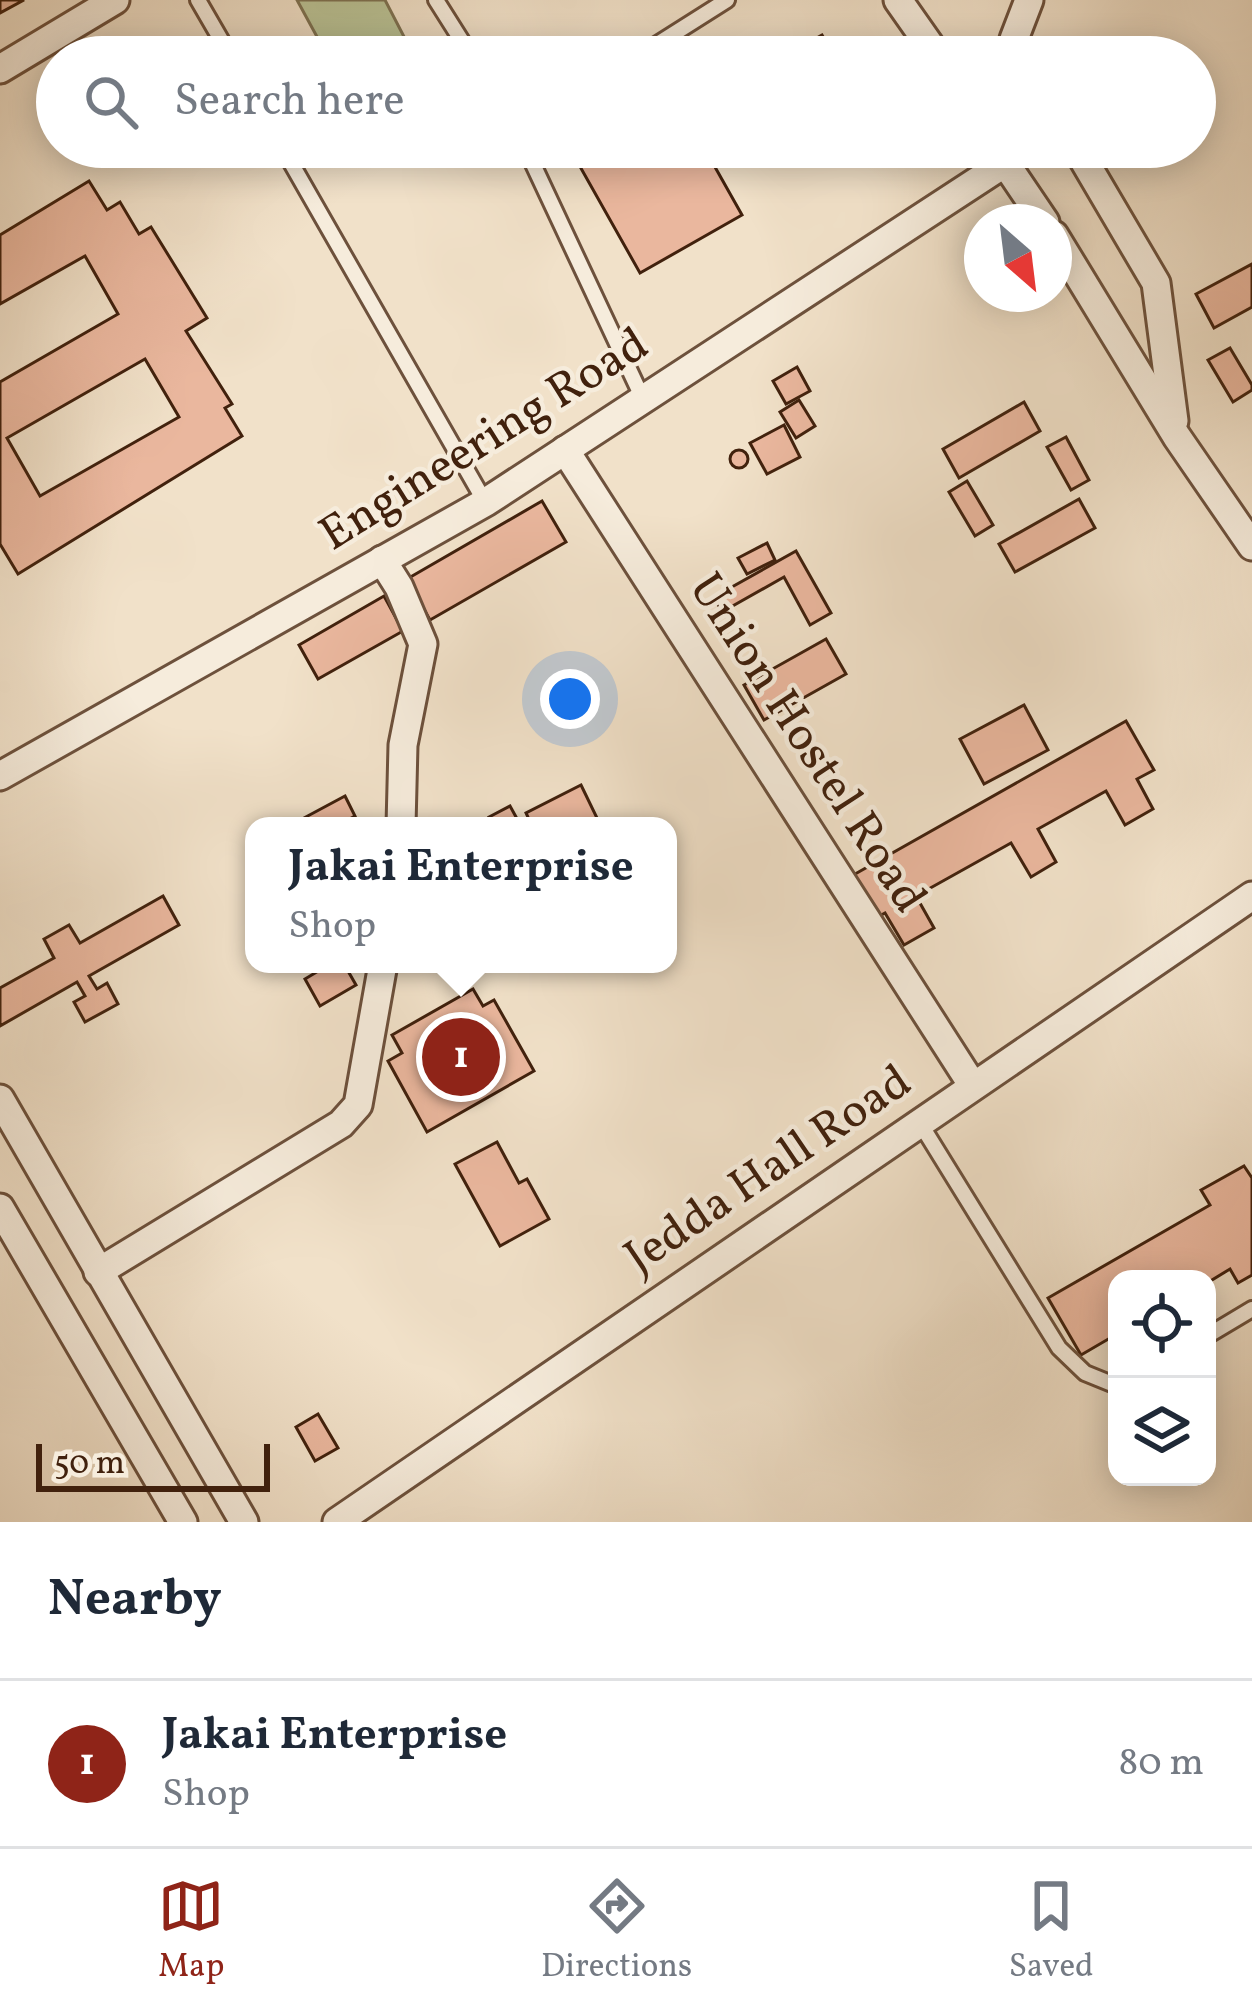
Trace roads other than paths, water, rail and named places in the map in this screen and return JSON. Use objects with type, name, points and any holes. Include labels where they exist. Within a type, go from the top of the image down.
[{"type":"street","points":[[55,36],[115,0]]},
{"type":"street","points":[[898,0],[923,36]]},
{"type":"street","points":[[1015,36],[1029,0]]},
{"type":"street","points":[[0,69],[36,47]]},
{"type":"street","name":"Engineering Road","points":[[0,776],[486,502],[981,168]]},
{"type":"street","points":[[1009,168],[1034,204]]},
{"type":"street","points":[[1088,168],[1156,283],[1177,436]]},
{"type":"street","points":[[1072,264],[1177,436],[1252,546]]},
{"type":"street","name":"Union Hostel Road","points":[[565,449],[973,1086]]},
{"type":"street","points":[[382,560],[423,644],[403,745],[401,817]]},
{"type":"street","name":"Jedda Hall Road","points":[[337,1522],[1252,896]]},
{"type":"street","points":[[98,1272],[341,1124],[358,1105],[381,973]]},
{"type":"street","points":[[0,1099],[244,1522]]},
{"type":"street","points":[[0,1208],[183,1522]]},
{"type":"lane","points":[[198,0],[219,36]]},
{"type":"lane","points":[[436,0],[459,36]]},
{"type":"lane","points":[[670,36],[727,0]]},
{"type":"lane","points":[[294,168],[486,502]]},
{"type":"lane","points":[[535,168],[643,399]]},
{"type":"lane","points":[[920,1123],[1059,1348],[1085,1373],[1108,1382]]},
{"type":"lane","points":[[1216,1331],[1252,1310]]},
{"type":"place","name":"Jakai Enterprise","points":[[461,1057]]}]
